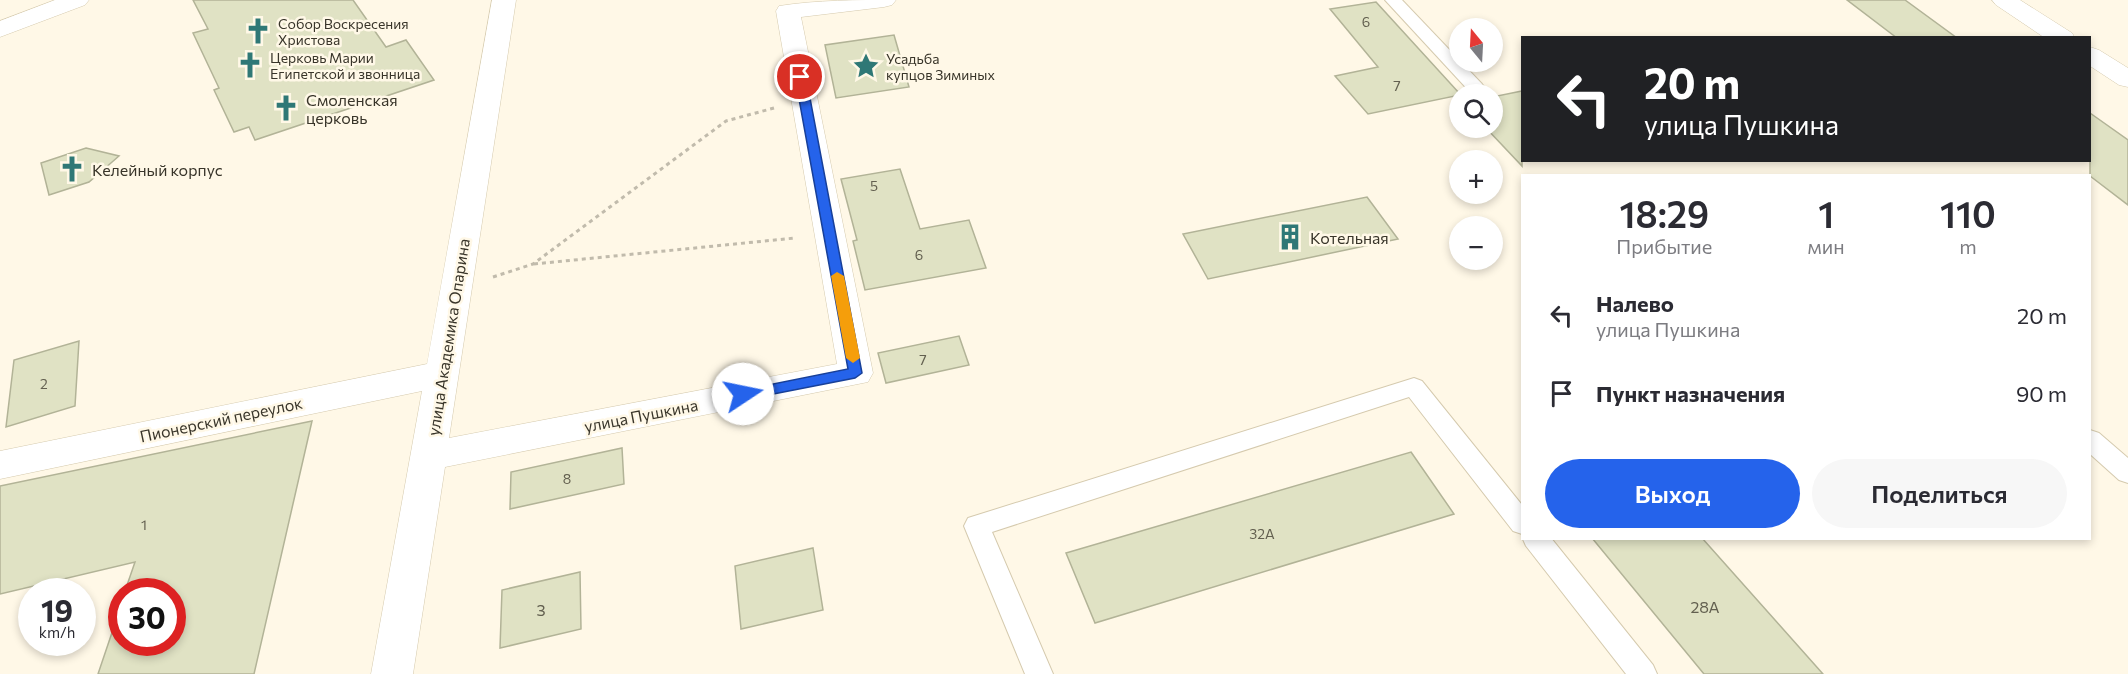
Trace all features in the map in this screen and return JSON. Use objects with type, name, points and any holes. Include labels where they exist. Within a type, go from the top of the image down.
[{"type":"street","points":[[0,30],[77,0]]},
{"type":"street","name":"улица Академика Опарина","points":[[392,674],[504,0]]},
{"type":"street","name":"улица Пушкина","points":[[429,456],[855,373],[788,10],[884,0]]},
{"type":"street","points":[[2004,0],[2059,36]]},
{"type":"street","points":[[2091,56],[2128,79]]},
{"type":"street","name":"Пионерский переулок","points":[[0,465],[441,374]]},
{"type":"lane","points":[[1393,0],[1472,84]]},
{"type":"lane","points":[[1039,674],[977,526],[1414,387],[1521,522]]},
{"type":"lane","points":[[2091,441],[2128,473]]},
{"type":"lane","points":[[1537,540],[1643,674]]},
{"type":"path","points":[[533,264],[726,121],[804,100]]},
{"type":"path","points":[[455,288],[533,264],[830,234]]},
{"type":"building","points":[[193,0],[353,0],[386,47],[406,40],[434,80],[255,140],[249,127],[234,132],[214,90],[219,88],[193,33],[208,29]]},
{"type":"building","points":[[1847,0],[1905,0],[1954,36],[1894,36]]},
{"type":"building","points":[[1376,2],[1451,84],[1449,84],[1449,97],[1368,114],[1335,76],[1378,67],[1330,9]]},
{"type":"building","points":[[894,35],[909,87],[836,98],[825,45]]},
{"type":"building","points":[[1521,91],[1521,162],[1522,166],[1495,138],[1503,138],[1503,95]]},
{"type":"building","points":[[2091,114],[2128,140],[2128,205],[2090,174]]},
{"type":"building","name":"Келейный корпус","points":[[86,148],[119,156],[89,182],[49,195],[41,163]]},
{"type":"building","points":[[900,169],[920,229],[969,220],[986,268],[865,290],[853,241],[857,240],[841,179]]},
{"type":"building","name":"Котельная","points":[[1367,197],[1398,239],[1208,279],[1183,234]]},
{"type":"building","points":[[959,336],[969,365],[886,383],[878,353]]},
{"type":"building","points":[[79,341],[75,406],[6,427],[14,360]]},
{"type":"building","points":[[312,421],[254,674],[98,674],[108,644],[108,656],[186,656],[186,578],[129,578],[135,562],[68,578],[18,578],[18,590],[0,594],[0,486]]},
{"type":"building","points":[[622,448],[624,484],[510,509],[511,472]]},
{"type":"building","points":[[1411,452],[1454,514],[1095,623],[1066,553]]},
{"type":"building","points":[[1594,540],[1704,540],[1823,674],[1704,674]]},
{"type":"building","points":[[813,548],[823,610],[741,629],[735,566]]},
{"type":"building","points":[[580,572],[581,629],[500,648],[502,590]]},
{"type":"slow traffic","points":[[837,276],[853,358]]},
{"type":"place","name":"Собор Воскресения Христова","points":[[258,31]]},
{"type":"place","name":"Церковь Марии Египетской и звонница","points":[[250,65]]},
{"type":"place","name":"Усадьба купцов Зиминых","points":[[866,66]]},
{"type":"place","name":"Смоленская церковь","points":[[286,108]]},
{"type":"place","name":"Келейный корпус","points":[[72,169]]},
{"type":"place","name":"Котельная","points":[[1290,237]]},
{"type":"route","points":[[743,394],[855,373],[800,77]]}]
